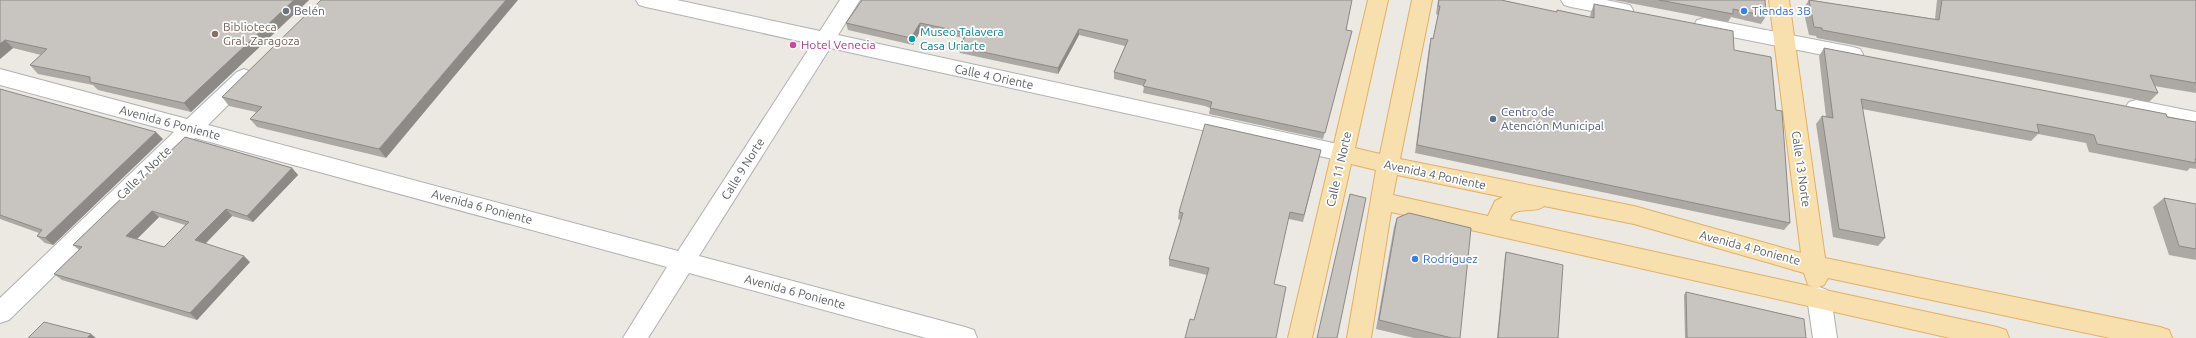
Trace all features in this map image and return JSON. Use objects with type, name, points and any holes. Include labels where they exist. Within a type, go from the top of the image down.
[{"type":"main road","name":"Calle 11 Norte","points":[[1300,338],[1378,0]]},
{"type":"main road","points":[[1359,338],[1381,201],[1422,0]]},
{"type":"main road","name":"Calle 13 Norte","points":[[1779,0],[1819,297]]},
{"type":"main road","name":"Avenida 4 Poniente","points":[[1342,153],[1388,165],[1634,215],[1814,265],[2160,338]]},
{"type":"main road","points":[[1498,228],[1500,210],[1508,204],[1558,200]]},
{"type":"main road","points":[[1381,201],[1498,228],[1819,297],[1997,338]]},
{"type":"street","name":"Calle 4 Oriente","points":[[646,0],[1342,153]]},
{"type":"street","name":"Calle 9 Norte","points":[[635,338],[850,0]]},
{"type":"street","points":[[1571,0],[1642,14]]},
{"type":"street","points":[[1689,22],[1869,57]]},
{"type":"street","name":"Calle 7 Norte","points":[[0,313],[257,64]]},
{"type":"street","name":"Avenida 6 Poniente","points":[[0,77],[964,338]]},
{"type":"street","points":[[2118,105],[2196,120]]},
{"type":"street","name":"Calle 13 Norte","points":[[1819,297],[1825,338]]},
{"type":"building","points":[[0,0],[294,0],[184,103],[90,82],[90,77],[30,65],[47,49],[5,40],[0,44]]},
{"type":"building","points":[[321,0],[506,0],[379,149],[250,119],[262,107],[222,97]]},
{"type":"building","points":[[862,0],[1352,0],[1346,30],[1352,31],[1325,133],[1210,108],[1212,102],[1143,86],[1146,80],[1114,72],[1128,40],[1079,29],[1058,68],[959,47],[967,33],[920,23],[911,38],[846,23]]},
{"type":"building","points":[[1439,0],[1501,0],[1594,18],[1594,4],[1733,31],[1734,50],[1771,57],[1776,110],[1782,111],[1790,223],[1417,145],[1431,38],[1433,39],[1440,6],[1438,6]]},
{"type":"building","points":[[1659,0],[1765,0],[1766,16],[1733,9],[1733,14]]},
{"type":"building","points":[[1809,0],[1939,20],[1942,0],[2196,0],[2196,83],[2150,75],[2158,93],[1822,30],[1822,28],[1814,27]]},
{"type":"building","points":[[1824,48],[2166,114],[2167,117],[2196,122],[2196,163],[2097,144],[2094,135],[2037,124],[2039,133],[1861,99],[1885,238],[1839,229],[1822,116],[1833,118]]},
{"type":"building","points":[[0,89],[156,132],[45,238],[37,236],[42,230],[0,215]]},
{"type":"building","points":[[1205,124],[1321,150],[1304,215],[1290,212],[1274,284],[1286,287],[1276,338],[1185,338],[1190,319],[1194,320],[1209,268],[1169,259],[1183,213],[1179,212]]},
{"type":"building","points":[[185,137],[292,168],[247,216],[226,209],[195,240],[244,256],[190,313],[54,274],[82,247],[73,245]],"holes":[[[152,211],[189,222],[164,247],[126,236]]]},
{"type":"building","points":[[1350,194],[1366,198],[1337,338],[1317,338]]},
{"type":"building","points":[[2164,198],[2196,204],[2196,249],[2179,246]]},
{"type":"building","points":[[1409,213],[1471,228],[1460,338],[1452,338],[1379,320],[1397,218]]},
{"type":"building","points":[[1506,252],[1563,265],[1558,338],[1498,338]]},
{"type":"building","points":[[1686,292],[1804,319],[1806,338],[1687,338]]},
{"type":"building","points":[[44,322],[91,334],[87,338],[28,338]]},
{"type":"place","name":"Belén","points":[[286,11]]},
{"type":"place","name":"Tiendas 3B","points":[[1744,11]]},
{"type":"place","name":"Biblioteca Gral. Zaragoza","points":[[215,34]]},
{"type":"place","name":"Museo Talavera Casa Uriarte","points":[[912,39]]},
{"type":"place","name":"Hotel Venecia","points":[[793,45]]},
{"type":"place","name":"Centro de Atención Municipal","points":[[1493,119]]},
{"type":"place","name":"Rodríguez","points":[[1415,259]]}]
